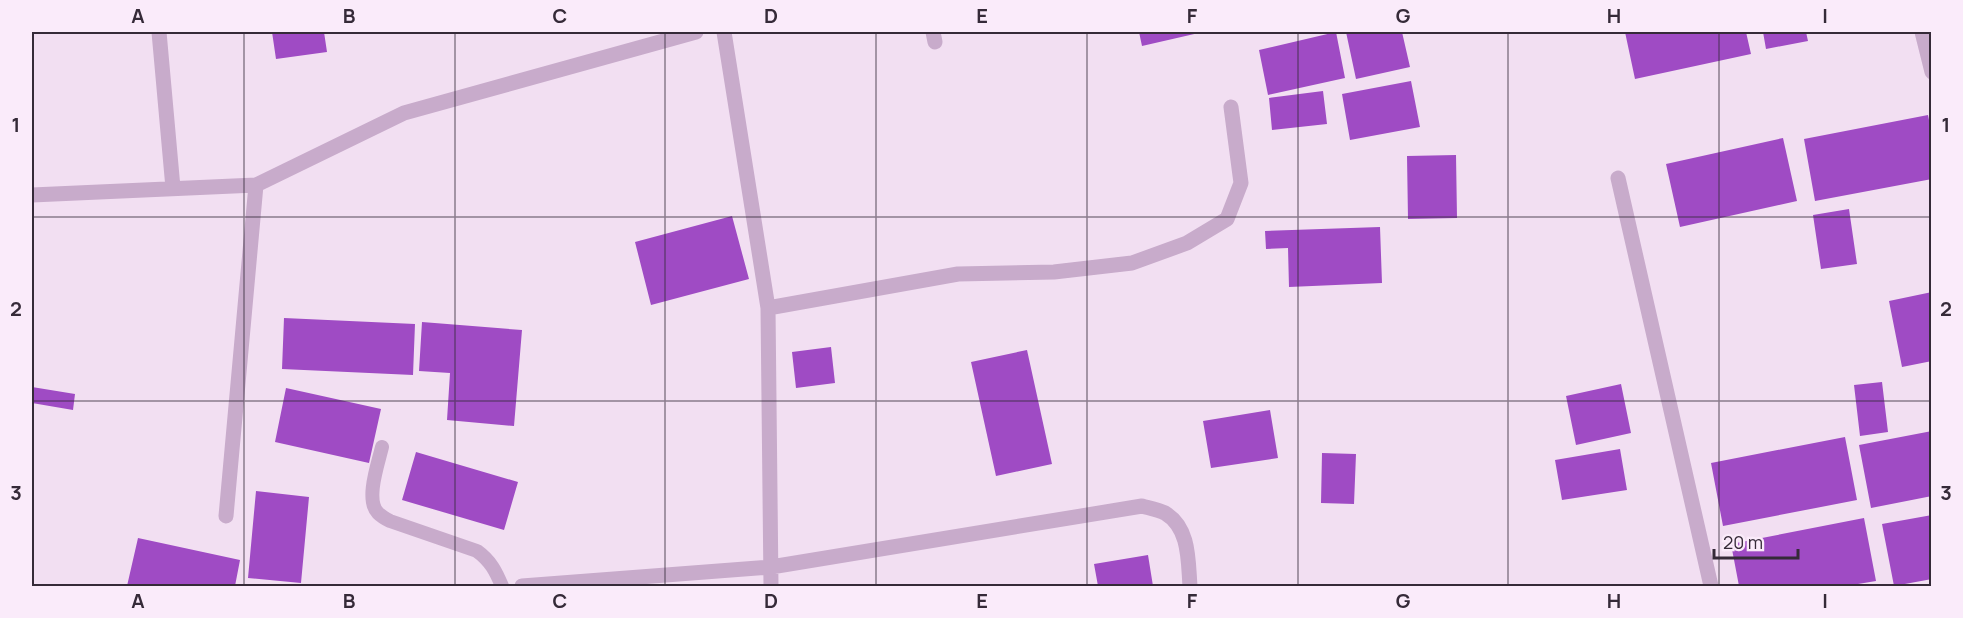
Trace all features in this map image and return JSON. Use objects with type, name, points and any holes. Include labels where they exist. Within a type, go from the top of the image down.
[{"type":"street","points":[[159,32],[173,188]]},
{"type":"street","points":[[32,195],[256,185],[404,113],[696,32]]},
{"type":"street","points":[[724,32],[768,308],[771,586]]},
{"type":"street","points":[[1922,32],[1932,72]]},
{"type":"street","points":[[768,308],[958,274],[1054,272],[1132,263],[1186,243],[1227,219],[1241,183],[1231,107]]},
{"type":"street","points":[[1618,178],[1712,586]]},
{"type":"street","points":[[226,516],[256,185]]},
{"type":"street","points":[[522,586],[771,567],[1142,506],[1165,513],[1182,529],[1190,586]]},
{"type":"lane","points":[[382,447],[372,492],[373,505],[377,513],[390,521],[477,551],[493,566],[502,586]]},
{"type":"building","points":[[272,32],[324,32],[327,52],[276,59]]},
{"type":"building","points":[[1139,32],[1203,32],[1142,46]]},
{"type":"building","points":[[1336,32],[1345,78],[1268,95],[1259,50]]},
{"type":"building","points":[[1346,32],[1402,32],[1410,67],[1356,79]]},
{"type":"building","points":[[1625,32],[1746,32],[1751,54],[1635,79]]},
{"type":"building","points":[[1763,32],[1806,32],[1808,41],[1766,49]]},
{"type":"building","points":[[1411,81],[1420,127],[1350,140],[1342,94]]},
{"type":"building","points":[[1323,91],[1327,124],[1272,130],[1269,98]]},
{"type":"building","points":[[1928,115],[1932,135],[1932,179],[1815,201],[1804,139]]},
{"type":"building","points":[[1783,138],[1797,201],[1680,227],[1666,164]]},
{"type":"building","points":[[1456,155],[1457,218],[1408,219],[1407,156]]},
{"type":"building","points":[[1849,209],[1857,264],[1821,269],[1813,215]]},
{"type":"building","points":[[732,216],[749,279],[651,305],[635,242]]},
{"type":"building","points":[[1380,227],[1382,283],[1289,287],[1288,248],[1266,249],[1265,231]]},
{"type":"building","points":[[1932,292],[1932,361],[1902,367],[1889,301]]},
{"type":"building","points":[[284,318],[415,324],[413,375],[282,369]]},
{"type":"building","points":[[422,322],[522,330],[514,426],[447,420],[450,373],[419,371]]},
{"type":"building","points":[[831,347],[835,383],[796,388],[792,352]]},
{"type":"building","points":[[1027,350],[1052,464],[996,476],[971,362]]},
{"type":"building","points":[[1882,382],[1888,432],[1860,436],[1854,385]]},
{"type":"building","points":[[1621,384],[1631,433],[1576,445],[1566,396]]},
{"type":"building","points":[[32,387],[75,394],[73,410],[32,403]]},
{"type":"building","points":[[286,388],[381,409],[369,463],[275,442]]},
{"type":"building","points":[[1270,410],[1278,458],[1211,468],[1203,421]]},
{"type":"building","points":[[1932,431],[1932,496],[1871,508],[1859,445]]},
{"type":"building","points":[[1845,437],[1857,500],[1723,526],[1711,463]]},
{"type":"building","points":[[1620,449],[1627,490],[1562,500],[1555,460]]},
{"type":"building","points":[[416,452],[518,482],[504,530],[402,500]]},
{"type":"building","points":[[1322,453],[1356,454],[1354,504],[1321,503]]},
{"type":"building","points":[[256,491],[309,497],[301,583],[248,578]]},
{"type":"building","points":[[1932,515],[1932,579],[1894,586],[1882,524]]},
{"type":"building","points":[[1864,518],[1876,581],[1846,586],[1739,586],[1731,544]]},
{"type":"building","points":[[138,538],[240,560],[235,586],[127,586]]},
{"type":"building","points":[[1148,555],[1153,586],[1098,586],[1094,564]]}]
